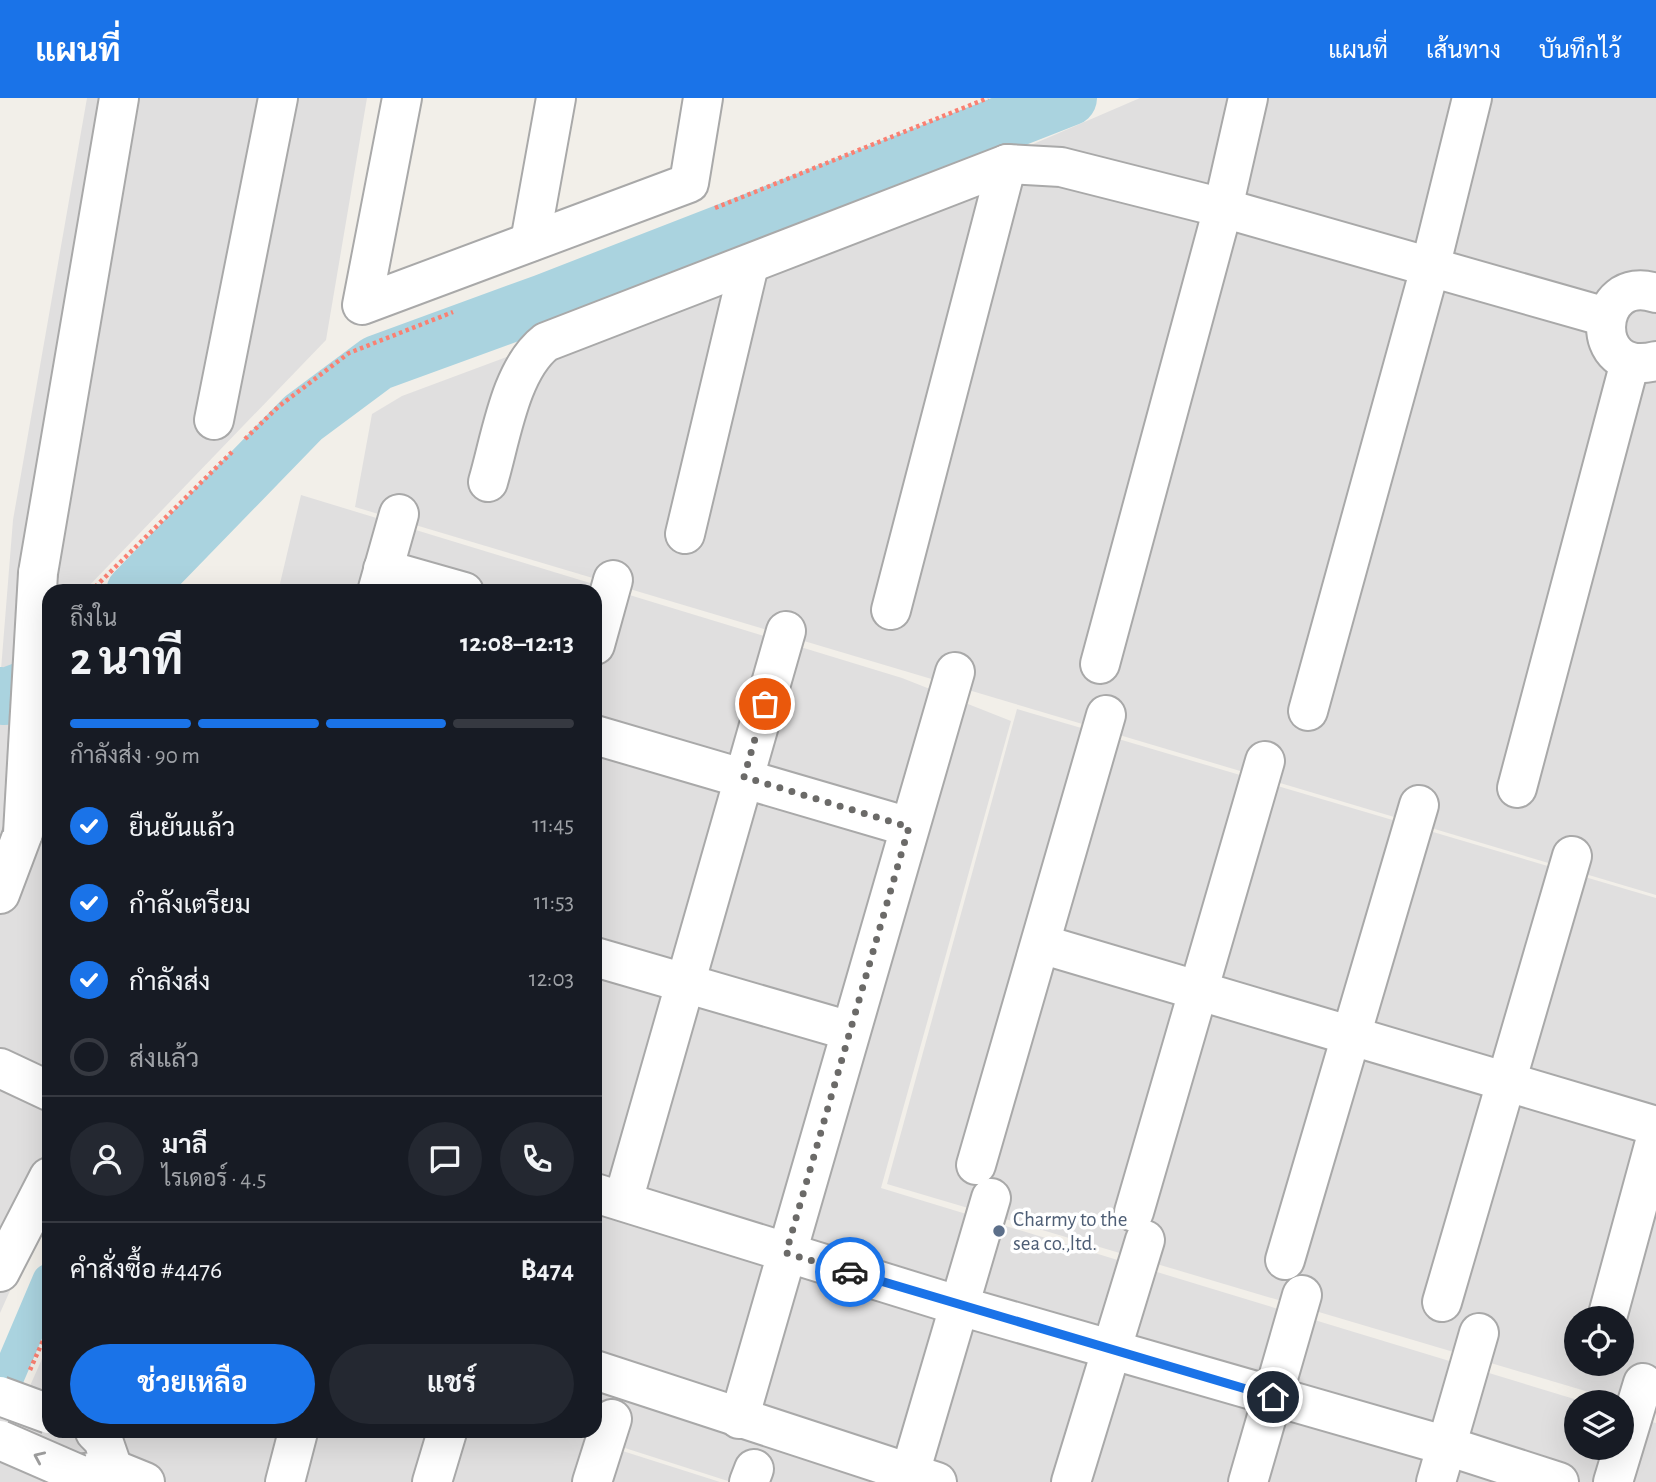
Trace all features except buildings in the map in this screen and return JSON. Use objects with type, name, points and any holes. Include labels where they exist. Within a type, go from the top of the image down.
[{"type":"street","points":[[0,894],[23,833],[38,573],[119,98]]},
{"type":"street","points":[[214,420],[278,98]]},
{"type":"street","points":[[402,98],[362,305],[689,183],[703,98]]},
{"type":"street","points":[[530,242],[556,98]]},
{"type":"street","points":[[1100,664],[1223,208],[1248,98]]},
{"type":"street","points":[[1308,711],[1430,268],[1472,98]]},
{"type":"street","points":[[891,610],[1007,164]]},
{"type":"street","points":[[488,482],[521,372],[533,352],[546,342],[1007,164],[1061,167],[1223,208],[1606,317]]},
{"type":"street","points":[[685,534],[749,265]]},
{"type":"street","points":[[1517,788],[1643,361],[1618,355],[1609,344],[1605,331],[1606,317],[1615,302],[1653,280]]},
{"type":"street","points":[[398,514],[380,580],[408,584]]},
{"type":"street","points":[[602,620],[613,580]]},
{"type":"street","points":[[786,631],[685,984],[609,1197],[960,1306],[1447,1446],[1559,1482]]},
{"type":"street","points":[[739,1419],[955,671]]},
{"type":"street","points":[[602,1372],[924,1478],[984,1182],[1041,944],[1106,715]]},
{"type":"street","points":[[602,737],[909,827]]},
{"type":"street","points":[[1071,1482],[1112,1349],[1198,989],[1265,761]]},
{"type":"street","points":[[1285,1260],[1354,1034],[1419,805]]},
{"type":"street","points":[[1442,1302],[1572,856]]},
{"type":"street","points":[[1041,944],[1354,1034],[1506,1083],[1656,1126]]},
{"type":"street","points":[[602,959],[850,1031]]},
{"type":"street","points":[[0,1068],[42,1088]]},
{"type":"street","points":[[1610,1306],[1656,1138]]},
{"type":"street","points":[[0,1272],[42,1191]]},
{"type":"street","points":[[1248,1482],[1302,1295]]},
{"type":"street","points":[[1436,1482],[1479,1333]]},
{"type":"street","points":[[1613,1482],[1643,1383]]},
{"type":"street","points":[[0,1396],[42,1411]]},
{"type":"street","points":[[592,1482],[612,1419]]},
{"type":"street","points":[[101,1438],[112,1475]]},
{"type":"street","points":[[285,1482],[296,1438]]},
{"type":"street","points":[[432,1482],[445,1438]]},
{"type":"street","points":[[0,1440],[112,1475]]},
{"type":"path","points":[[705,212],[988,98]]},
{"type":"path","points":[[98,584],[278,407],[339,360],[349,353],[464,307]]},
{"type":"shaded area","points":[[87,98],[367,98],[326,340],[91,584],[42,584],[42,1220],[0,1313],[0,682],[13,520]]},
{"type":"shaded area","points":[[1140,98],[1656,98],[1656,895],[355,507],[372,414],[402,396],[743,269]]},
{"type":"shaded area","points":[[301,495],[593,584],[280,584]]},
{"type":"shaded area","points":[[602,587],[902,678],[1011,721],[881,1188],[1564,1396],[1564,1460],[1634,1460],[1634,1417],[1656,1423],[1656,1482],[731,1482],[594,1438],[602,1438]]},
{"type":"shaded area","points":[[1017,709],[1656,898],[1656,1412],[1634,1405],[1634,1390],[1582,1390],[887,1184]]},
{"type":"shaded area","points":[[42,1359],[42,1438],[582,1438],[720,1482],[0,1482],[0,1398],[22,1404]]},
{"type":"waterway","points":[[142,584],[303,418],[377,363],[544,302],[1069,98]]},
{"type":"waterway","points":[[0,695],[4,697],[42,683]]},
{"type":"waterway","points":[[0,1395],[42,1296]]},
{"type":"way so far","points":[[765,704],[744,777],[909,827],[786,1253],[850,1272]]},
{"type":"place","name":"Charmy to the sea co.,ltd.","points":[[999,1231]]},
{"type":"route","points":[[850,1272],[1273,1397]]}]
